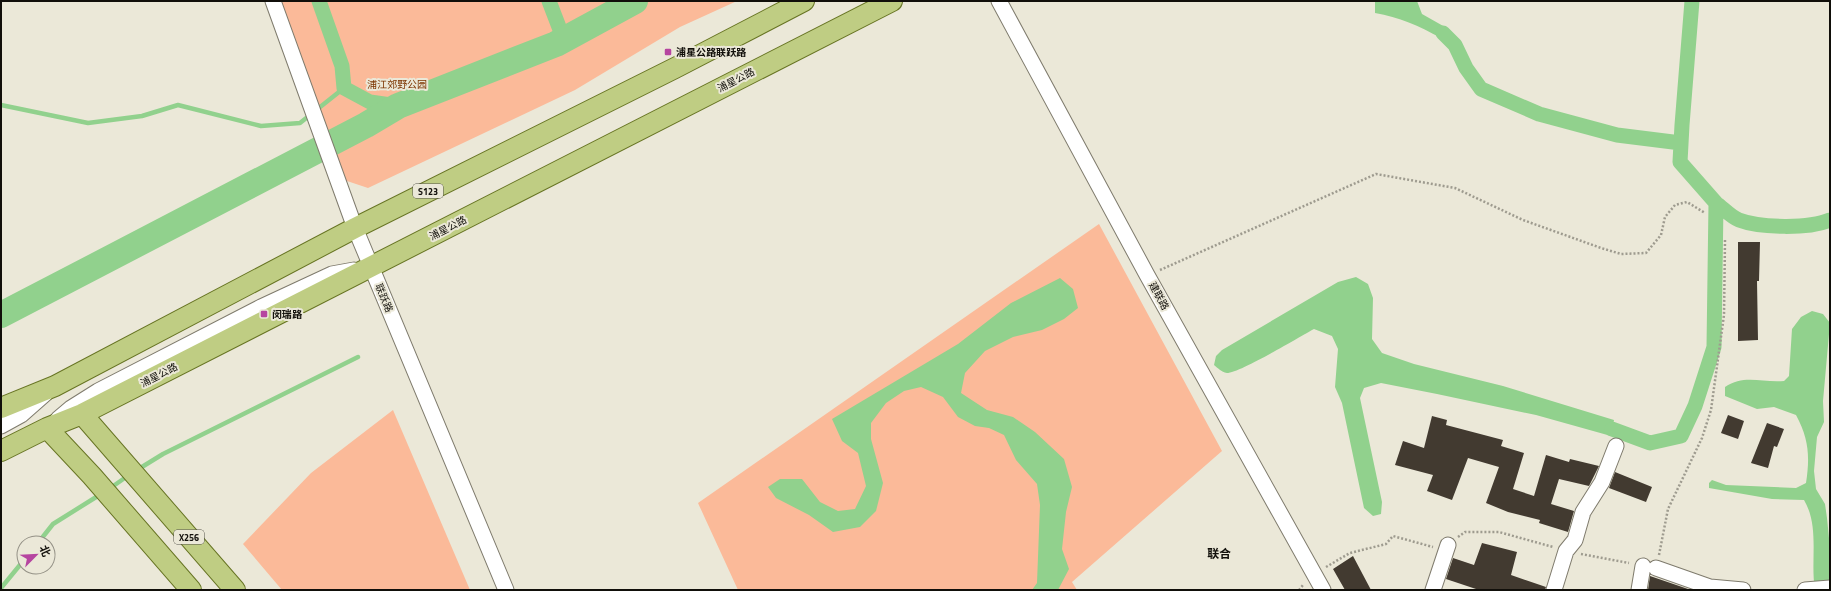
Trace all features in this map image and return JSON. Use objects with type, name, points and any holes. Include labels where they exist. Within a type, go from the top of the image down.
[{"type":"main road","name":"S123","points":[[1,408],[55,386],[355,228],[804,1]]},
{"type":"main road","name":"浦星公路","points":[[1,451],[47,428],[82,414],[892,1]]},
{"type":"main road","name":"X256","points":[[82,414],[235,590]]},
{"type":"main road","points":[[47,428],[92,476],[192,590]]},
{"type":"street","name":"联跃路","points":[[273,1],[355,228],[506,590]]},
{"type":"street","name":"建联路","points":[[999,1],[1147,275],[1323,590]]},
{"type":"street","points":[[47,428],[71,408],[98,391],[261,307],[332,274],[371,267]]},
{"type":"street","points":[[1,426],[21,415],[55,386]]},
{"type":"street","points":[[1554,590],[1566,551],[1574,540],[1583,512],[1602,482],[1616,446]]},
{"type":"street","points":[[1433,590],[1448,545]]},
{"type":"street","points":[[1639,590],[1649,567],[1710,587],[1743,590]]},
{"type":"street","points":[[1805,590],[1830,588]]},
{"type":"path","points":[[1147,275],[1376,174],[1455,188],[1523,220],[1621,254],[1646,253],[1661,236],[1665,217],[1675,204],[1687,202],[1705,213]]},
{"type":"path","points":[[1299,590],[1313,574],[1350,553],[1386,544],[1393,536],[1440,549],[1448,545],[1464,532],[1499,532],[1566,551],[1649,567],[1668,509],[1702,438],[1710,410],[1724,315],[1725,240]]},
{"type":"green space","name":"浦江郊野公园","points":[[279,1],[737,1],[680,27],[575,90],[368,188],[344,180]]},
{"type":"green space","points":[[1099,224],[1222,451],[1072,582],[1077,590],[738,590],[698,503]]},
{"type":"green space","points":[[393,410],[470,590],[282,590],[243,544],[311,473]]},
{"type":"shaded area","points":[[1417,1],[1422,14],[1445,27],[1441,38],[1409,22],[1375,13],[1375,2]]},
{"type":"shaded area","points":[[1356,277],[1368,284],[1373,298],[1372,339],[1382,353],[1414,364],[1503,386],[1614,420],[1611,436],[1536,415],[1381,383],[1364,388],[1360,398],[1382,502],[1381,514],[1373,516],[1364,508],[1342,403],[1335,387],[1338,349],[1332,336],[1314,329],[1256,361],[1234,371],[1227,373],[1214,365],[1216,356],[1222,350],[1338,282]]},
{"type":"shaded area","points":[[1060,278],[1073,289],[1078,308],[1064,319],[1042,330],[1013,337],[985,351],[965,373],[961,393],[987,410],[1013,417],[1035,432],[1064,459],[1072,487],[1066,512],[1062,549],[1069,569],[1058,590],[1032,590],[1037,583],[1040,505],[1037,484],[1016,460],[1004,435],[989,428],[975,426],[958,417],[943,397],[921,387],[904,391],[886,403],[871,423],[871,439],[883,483],[876,511],[860,527],[833,532],[809,515],[776,498],[768,487],[780,479],[802,479],[820,502],[838,511],[855,509],[866,486],[858,453],[842,441],[832,419],[958,344],[1011,303]]},
{"type":"shaded area","points":[[1812,311],[1823,314],[1830,323],[1823,401],[1824,422],[1817,437],[1814,471],[1816,489],[1825,504],[1827,518],[1830,590],[1815,590],[1812,521],[1804,500],[1772,499],[1709,488],[1709,483],[1712,480],[1726,485],[1796,488],[1806,483],[1808,456],[1806,440],[1796,415],[1774,407],[1757,409],[1725,396],[1725,387],[1732,383],[1746,380],[1784,381],[1789,376],[1792,329],[1801,317]]},
{"type":"building","points":[[1738,242],[1760,242],[1759,281],[1757,281],[1758,340],[1738,341]]},
{"type":"building","points":[[1728,415],[1744,421],[1738,439],[1721,433]]},
{"type":"building","points":[[1432,416],[1447,420],[1446,425],[1503,440],[1501,446],[1524,453],[1513,489],[1534,496],[1546,455],[1569,462],[1570,459],[1599,466],[1589,486],[1559,479],[1551,504],[1574,511],[1568,532],[1539,523],[1540,520],[1508,512],[1486,503],[1499,467],[1468,458],[1452,500],[1427,491],[1433,475],[1395,465],[1403,441],[1424,448]]},
{"type":"building","points":[[1767,423],[1784,429],[1777,447],[1774,446],[1768,468],[1751,463]]},
{"type":"building","points":[[1615,472],[1652,487],[1646,502],[1609,488]]},
{"type":"building","points":[[1482,543],[1517,552],[1511,575],[1546,587],[1545,590],[1479,590],[1446,579],[1453,558],[1474,565]]},
{"type":"building","points":[[1353,556],[1371,590],[1345,590],[1333,569]]},
{"type":"building","points":[[1650,576],[1688,589],[1688,590],[1648,590]]},
{"type":"waterway","points":[[319,1],[342,66],[344,88],[370,102],[398,106]]},
{"type":"waterway","points":[[549,1],[564,40]]},
{"type":"waterway","points":[[1,315],[366,125],[398,106],[556,44],[635,1]]},
{"type":"waterway","points":[[1612,429],[1650,443],[1681,436],[1695,406],[1714,347],[1716,203],[1680,162],[1692,1]]},
{"type":"waterway","points":[[1443,33],[1455,45],[1466,68],[1481,89],[1539,114],[1617,135],[1681,143]]},
{"type":"waterway","points":[[1,105],[88,123],[142,116],[178,105],[261,126],[300,123],[344,88]]},
{"type":"waterway","points":[[1716,203],[1736,219],[1759,225],[1798,226],[1821,223],[1830,220]]},
{"type":"waterway","points":[[137,470],[163,454],[358,357]]},
{"type":"waterway","points":[[109,489],[129,475]]},
{"type":"waterway","points":[[44,535],[53,524],[101,494]]},
{"type":"waterway","points":[[1,588],[16,570]]},
{"type":"place","name":"浦星公路联跃路","points":[[668,52]]},
{"type":"place","name":"闵瑞路","points":[[264,314]]},
{"type":"district","name":"联合","points":[[1219,553]]}]
